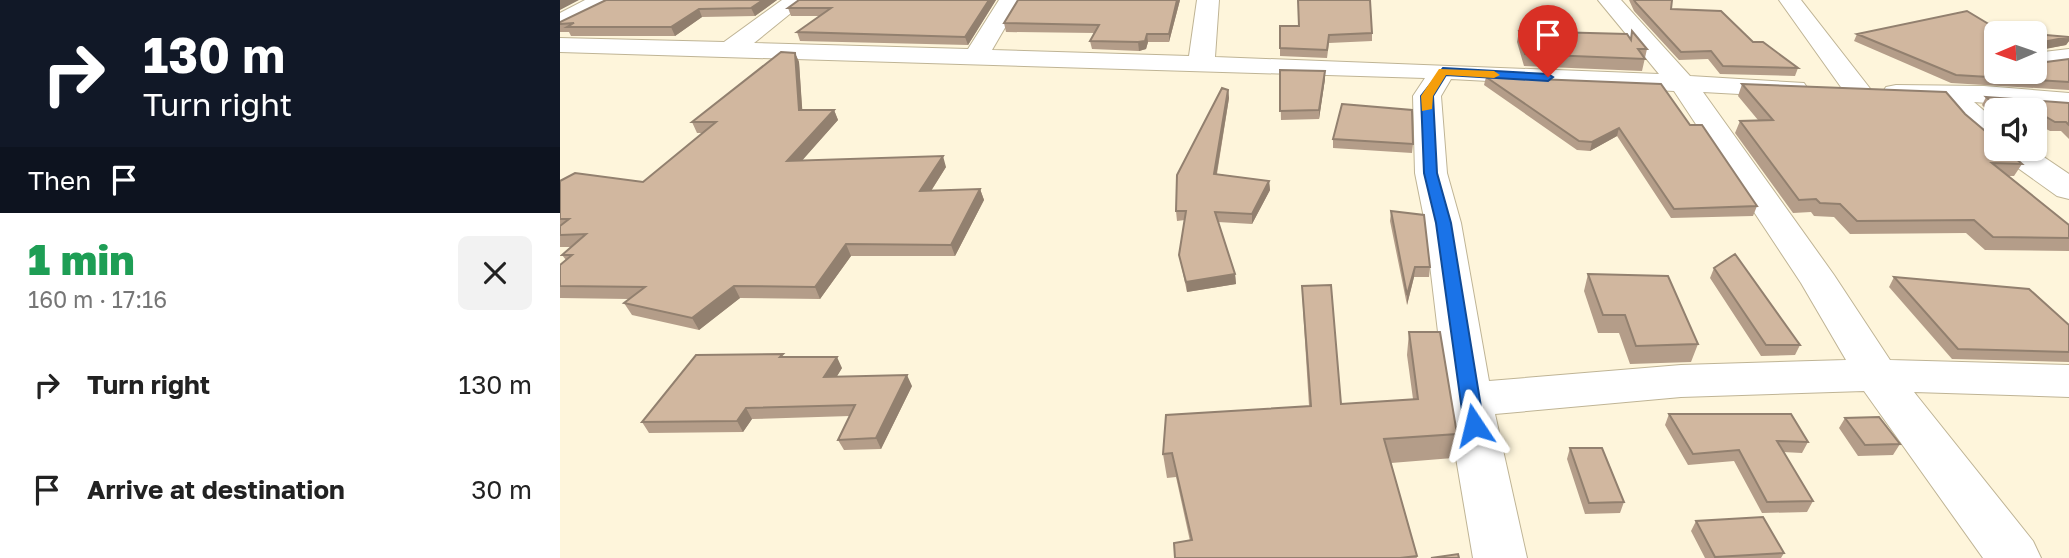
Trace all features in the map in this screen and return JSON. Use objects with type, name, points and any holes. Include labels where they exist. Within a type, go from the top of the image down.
[{"type":"street","points":[[560,22],[602,0]]},
{"type":"street","points":[[728,51],[796,0]]},
{"type":"street","points":[[975,58],[1010,0]]},
{"type":"street","points":[[1201,65],[1208,0]]},
{"type":"street","points":[[1609,0],[1648,48],[1683,84],[1820,283],[1877,376],[2014,558]]},
{"type":"street","points":[[1790,0],[1858,91]]},
{"type":"street","points":[[560,45],[1443,71],[1683,84],[1950,94],[2016,84],[2069,102]]},
{"type":"street","points":[[2048,59],[2069,57]]},
{"type":"street","points":[[1443,71],[1427,96],[1426,122],[1431,173],[1443,223],[1469,399],[1500,558]]},
{"type":"street","points":[[1950,94],[1984,127]]},
{"type":"street","points":[[2029,161],[2069,189]]},
{"type":"street","points":[[1469,399],[1570,393],[1681,381],[1877,376],[2069,381]]},
{"type":"building","points":[[606,0],[763,0],[751,8],[699,9],[671,27],[567,27],[574,23],[560,24]]},
{"type":"building","points":[[799,0],[989,0],[965,37],[797,32],[831,8],[788,8]]},
{"type":"building","points":[[1018,0],[1177,0],[1169,34],[1147,34],[1145,41],[1138,42],[1090,41],[1099,25],[1004,23]]},
{"type":"building","points":[[1298,0],[1370,0],[1372,33],[1329,35],[1327,50],[1280,48],[1280,26],[1299,26]]},
{"type":"building","points":[[1634,0],[1672,0],[1671,9],[1721,11],[1753,42],[1763,42],[1798,68],[1723,66],[1711,51],[1681,52]]},
{"type":"building","points":[[1967,11],[1984,21],[1984,77],[1956,75],[1857,34]]},
{"type":"building","points":[[1519,31],[1627,34],[1631,40],[1632,31],[1647,49],[1638,49],[1645,59],[1525,54]]},
{"type":"building","points":[[2048,35],[2069,37],[2048,41]]},
{"type":"building","points":[[781,52],[795,53],[799,110],[834,110],[787,161],[943,156],[920,191],[980,189],[951,245],[846,244],[815,287],[734,286],[692,318],[624,303],[645,287],[560,286],[560,265],[572,255],[562,255],[586,234],[560,235],[560,226],[569,219],[560,219],[560,181],[575,173],[643,182],[716,122],[692,122]]},
{"type":"building","points":[[2069,59],[2069,82],[2048,81],[2048,62]]},
{"type":"building","points":[[1280,70],[1325,71],[1319,110],[1280,111]]},
{"type":"building","points":[[1486,77],[1661,84],[1690,125],[1702,125],[1757,206],[1674,209],[1619,128],[1592,142],[1579,141]]},
{"type":"building","points":[[1742,84],[1946,92],[1965,114],[1984,130],[1984,161],[2019,161],[2022,164],[1992,163],[2069,225],[2069,238],[1993,237],[1974,220],[1857,221],[1840,204],[1820,203],[1816,199],[1799,200],[1740,121],[1773,120]]},
{"type":"building","points":[[1222,88],[1228,90],[1214,174],[1269,181],[1252,214],[1215,212],[1235,274],[1186,282],[1179,255],[1186,211],[1176,211],[1177,175]]},
{"type":"building","points":[[2047,101],[2069,103],[2069,125],[2066,122],[2055,122],[2047,117]]},
{"type":"building","points":[[1342,104],[1412,110],[1413,144],[1333,139]]},
{"type":"building","points":[[1391,211],[1424,215],[1430,267],[1415,267],[1407,295]]},
{"type":"building","points":[[1735,254],[1800,345],[1766,345],[1714,268]]},
{"type":"building","points":[[1588,274],[1668,276],[1698,344],[1636,346],[1625,315],[1603,315]]},
{"type":"building","points":[[1894,277],[2029,289],[2069,325],[2069,352],[1958,349]]},
{"type":"building","points":[[1331,285],[1341,404],[1418,399],[1409,332],[1440,332],[1457,434],[1384,439],[1417,556],[1175,558],[1174,543],[1192,540],[1172,453],[1163,454],[1166,415],[1311,406],[1302,286]]},
{"type":"building","points":[[783,354],[780,357],[837,357],[824,377],[907,375],[876,438],[838,440],[855,405],[746,408],[737,421],[642,422],[696,355]]},
{"type":"building","points":[[1669,414],[1791,414],[1808,442],[1777,441],[1813,501],[1767,502],[1739,450],[1693,454]]},
{"type":"building","points":[[1879,417],[1900,444],[1865,445],[1845,418]]},
{"type":"building","points":[[1570,448],[1602,448],[1624,502],[1589,503]]},
{"type":"building","points":[[1763,517],[1784,553],[1715,557],[1696,521]]},
{"type":"building","points":[[1458,554],[1459,558],[1431,558]]},
{"type":"slow traffic","points":[[1427,109],[1427,96],[1443,71],[1494,75]]},
{"type":"route","points":[[1474,425],[1443,223],[1431,173],[1426,122],[1427,96],[1443,71],[1548,77]]}]
